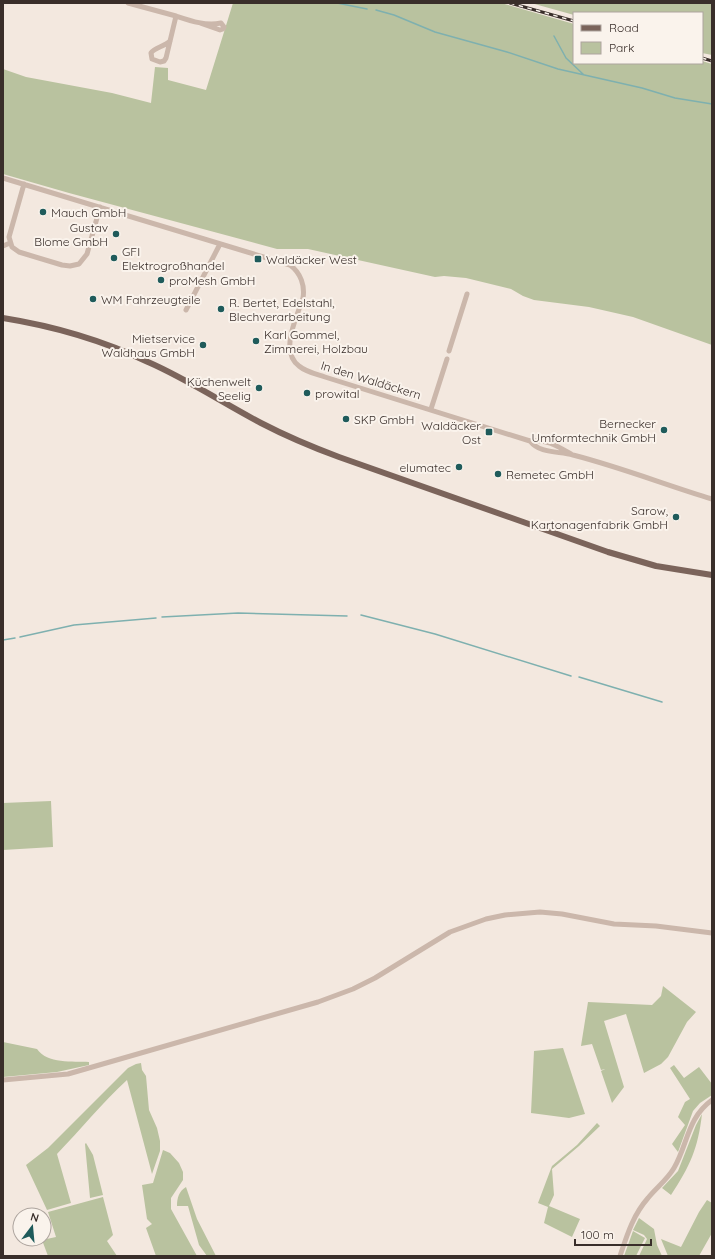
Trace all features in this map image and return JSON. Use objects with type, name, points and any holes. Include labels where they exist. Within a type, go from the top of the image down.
[{"type":"main road","points":[[3,318],[68,332],[120,350],[176,376],[276,430],[308,445],[352,462],[608,552],[668,568],[712,576]]},
{"type":"street","points":[[128,3],[200,23]]},
{"type":"street","points":[[170,41],[164,46],[153,50],[150,53],[152,59],[160,62],[164,61],[166,58],[176,16]]},
{"type":"street","name":"In den Waldäckern","points":[[3,178],[290,266],[298,273],[303,284],[304,296],[289,345],[291,356],[298,366],[308,371],[530,441],[535,440],[549,443],[571,454],[712,499]]},
{"type":"street","points":[[24,184],[9,237],[10,244],[19,252],[62,265],[77,265],[82,262],[87,254],[100,207]]},
{"type":"street","points":[[3,246],[10,244]]},
{"type":"street","points":[[186,310],[220,244]]},
{"type":"street","points":[[449,351],[467,294]]},
{"type":"street","name":"In den Waldäckern","points":[[431,409],[447,359]]},
{"type":"street","name":"In den Waldäckern","points":[[530,441],[533,445],[545,450],[571,454]]},
{"type":"street","points":[[3,1080],[68,1074],[318,1002],[353,989],[374,978],[450,932],[486,919],[505,915],[540,912],[562,914],[614,924],[656,926],[712,933]]},
{"type":"street","points":[[620,1256],[629,1229],[640,1209],[647,1198],[669,1176],[679,1157],[694,1119],[698,1112],[712,1100]]},
{"type":"green space","points":[[233,3],[501,3],[573,24],[573,64],[703,64],[703,61],[712,64],[712,345],[633,317],[589,307],[534,300],[511,289],[466,278],[444,276],[435,277],[308,249],[277,249],[3,174],[3,69],[26,77],[112,93],[151,103],[155,67],[168,68],[168,80],[206,90]]},
{"type":"green space","points":[[531,3],[712,3],[712,55],[703,53],[703,12],[573,12],[573,15]]},
{"type":"green space","points":[[51,801],[53,847],[3,850],[3,803]]},
{"type":"green space","points":[[663,986],[696,1012],[687,1022],[668,1057],[661,1064],[644,1073],[626,1014],[604,1021],[624,1087],[612,1103],[601,1071],[605,1069],[601,1070],[592,1044],[581,1046],[588,1002],[652,1005],[661,996]]},
{"type":"green space","points":[[3,1042],[37,1049],[41,1054],[47,1057],[61,1061],[89,1062],[89,1065],[57,1072],[3,1077]]},
{"type":"green space","points":[[563,1048],[585,1114],[569,1118],[531,1113],[534,1051]]},
{"type":"green space","points":[[141,1063],[142,1070],[146,1076],[149,1110],[157,1128],[160,1141],[160,1151],[152,1174],[127,1080],[57,1154],[71,1203],[52,1209],[52,1207],[46,1207],[26,1165],[48,1148],[128,1068]]},
{"type":"green space","points":[[674,1065],[684,1078],[699,1067],[712,1084],[712,1095],[700,1103],[693,1111],[678,1152],[672,1144],[685,1125],[678,1117],[685,1102],[690,1099],[670,1068]]},
{"type":"green space","points":[[702,1114],[698,1137],[692,1157],[671,1195],[662,1188],[678,1171],[696,1125]]},
{"type":"green space","points":[[597,1123],[600,1126],[552,1169],[554,1195],[549,1206],[580,1219],[572,1237],[544,1223],[548,1207],[538,1203],[552,1166],[577,1145]]},
{"type":"green space","points":[[86,1143],[93,1155],[103,1195],[90,1198],[85,1144]]},
{"type":"green space","points":[[163,1150],[170,1153],[179,1163],[183,1172],[183,1180],[171,1198],[171,1209],[197,1256],[156,1256],[146,1228],[152,1224],[147,1219],[142,1185],[153,1183]]},
{"type":"green space","points":[[186,1187],[197,1219],[216,1256],[207,1256],[199,1245],[188,1206],[177,1206],[179,1195]]},
{"type":"green space","points":[[103,1197],[113,1235],[107,1241],[117,1256],[48,1256],[45,1247],[52,1247],[52,1238],[56,1237],[52,1224],[52,1211]]},
{"type":"green space","points":[[707,1200],[712,1203],[712,1233],[699,1256],[668,1256],[661,1239],[681,1247]]},
{"type":"green space","points":[[639,1218],[654,1229],[657,1245],[662,1256],[639,1256],[647,1239],[644,1235],[633,1230]]},
{"type":"green space","points":[[633,1231],[645,1238],[636,1256],[624,1256]]},
{"type":"waterway","points":[[337,3],[367,9]]},
{"type":"waterway","points":[[376,10],[394,15],[435,32],[507,52],[558,69],[642,88],[675,98],[712,104]]},
{"type":"waterway","points":[[554,36],[566,58],[584,75]]},
{"type":"waterway","points":[[162,617],[238,613],[347,616]]},
{"type":"waterway","points":[[361,615],[435,634],[571,676]]},
{"type":"waterway","points":[[20,637],[74,625],[156,618]]},
{"type":"waterway","points":[[3,640],[15,638]]},
{"type":"waterway","points":[[579,677],[662,702]]},
{"type":"railway","points":[[510,3],[573,21]]},
{"type":"railway","points":[[703,58],[712,61]]},
{"type":"place","name":"Mauch GmbH","points":[[43,212]]},
{"type":"place","name":"Gustav Blome GmbH","points":[[116,234]]},
{"type":"place","name":"GFI Elektrogroßhandel","points":[[114,258]]},
{"type":"place","name":"Waldäcker West","points":[[258,259]]},
{"type":"place","name":"proMesh GmbH","points":[[161,280]]},
{"type":"place","name":"WM Fahrzeugteile","points":[[93,299]]},
{"type":"place","name":"R. Bertet, Edelstahl, Blechverarbeitung","points":[[221,309]]},
{"type":"place","name":"Karl Gommel, Zimmerei, Holzbau","points":[[256,341]]},
{"type":"place","name":"Mietservice Waldhaus GmbH","points":[[203,345]]},
{"type":"place","name":"Küchenwelt Seelig","points":[[259,388]]},
{"type":"place","name":"prowital","points":[[307,393]]},
{"type":"place","name":"SKP GmbH","points":[[346,419]]},
{"type":"place","name":"Bernecker Umformtechnik GmbH","points":[[664,430]]},
{"type":"place","name":"Waldäcker Ost","points":[[489,432]]},
{"type":"place","name":"elumatec","points":[[459,467]]},
{"type":"place","name":"Remetec GmbH","points":[[498,474]]},
{"type":"place","name":"Sarow, Kartonagenfabrik GmbH","points":[[676,517]]}]
